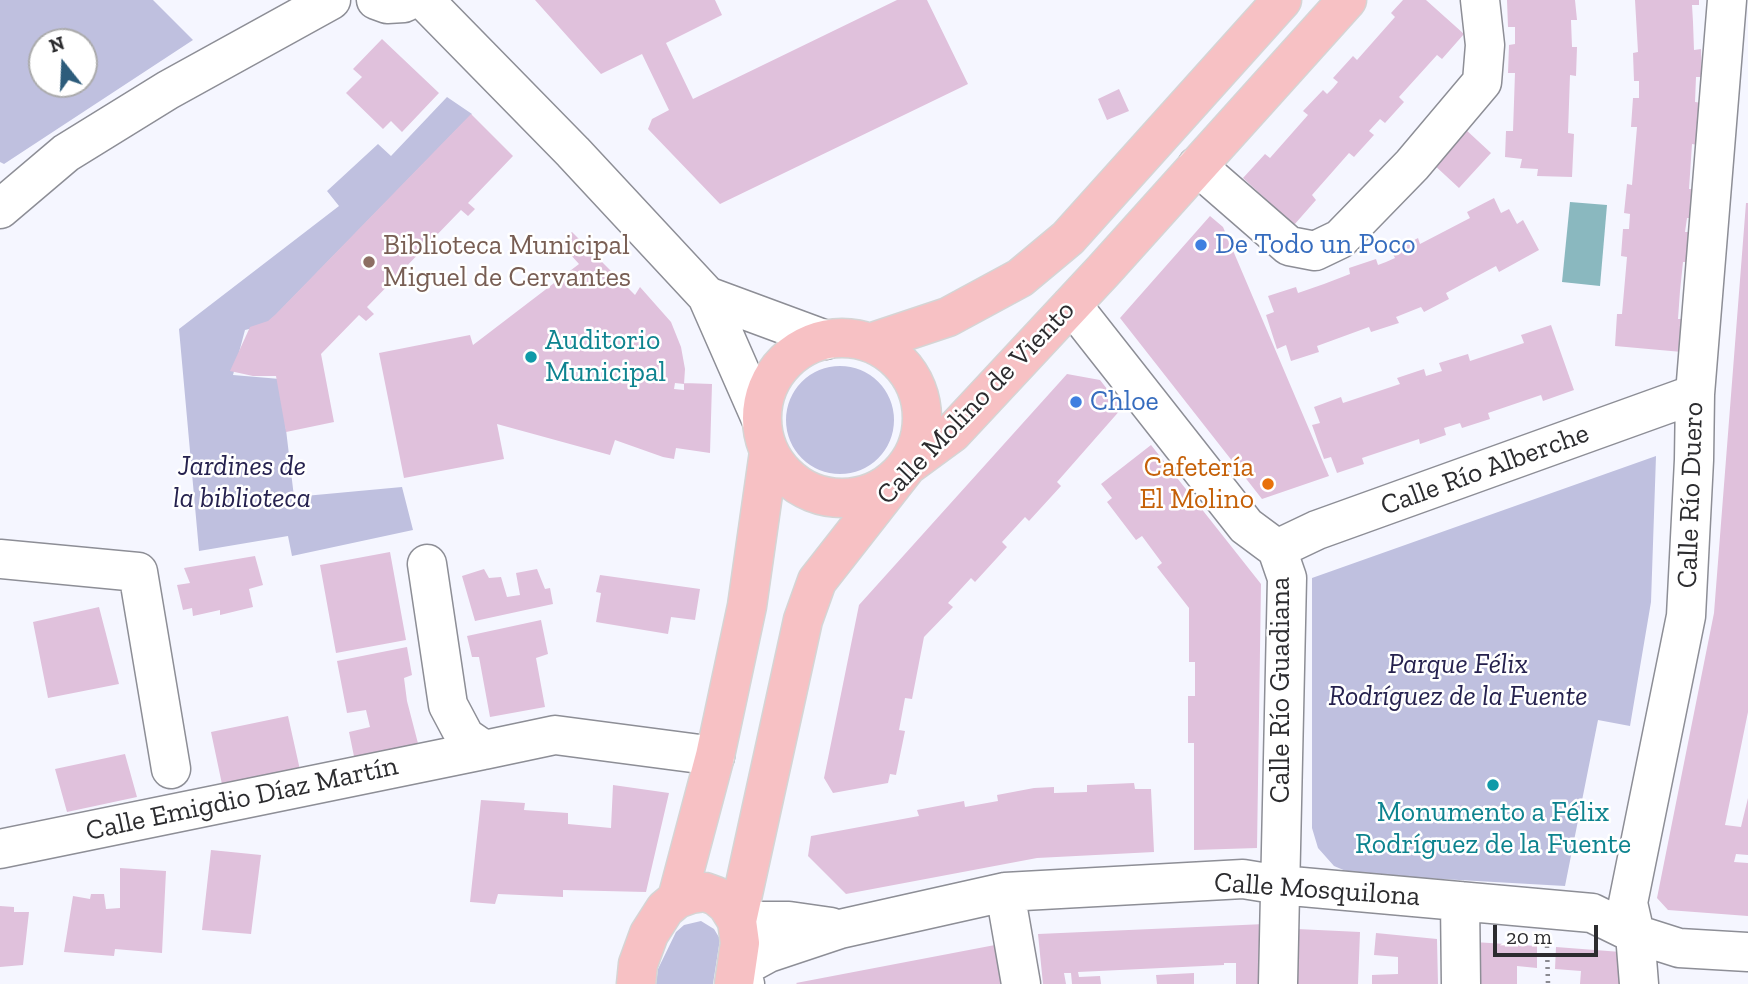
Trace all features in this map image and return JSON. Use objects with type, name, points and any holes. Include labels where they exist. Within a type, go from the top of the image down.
[{"type":"main road","name":"Calle Molino de Viento","points":[[870,343],[948,317],[1020,278],[1058,246],[1282,0]]},
{"type":"main road","name":"Calle Molino de Viento","points":[[739,979],[740,943],[737,921],[803,620],[817,581],[907,466],[952,433],[1072,305],[1347,0]]},
{"type":"main road","points":[[677,899],[715,756],[747,606],[765,436],[764,397],[773,377],[786,360],[805,347],[826,340],[848,338],[870,343],[888,353],[904,368],[915,385],[921,405],[922,426],[917,447],[907,466],[890,482],[869,494],[846,499],[822,496],[800,487],[782,472],[765,436]]},
{"type":"main road","points":[[636,984],[638,964],[649,933],[665,909],[677,899],[705,892],[716,896],[727,905],[737,921]]},
{"type":"street","points":[[0,209],[66,152],[168,90],[331,0]]},
{"type":"street","points":[[376,0],[387,4],[409,0]]},
{"type":"street","points":[[424,0],[573,152],[707,296],[765,436]]},
{"type":"street","points":[[1197,166],[1289,246],[1315,251],[1340,239],[1412,165],[1482,82],[1485,45],[1480,0]]},
{"type":"street","points":[[1729,0],[1748,43]]},
{"type":"street","name":"Calle Río Duero","points":[[1639,984],[1635,934],[1628,903],[1686,616],[1695,460],[1695,394],[1729,0]]},
{"type":"street","points":[[707,296],[826,340]]},
{"type":"street","name":"Calle Río Guadiana","points":[[1072,305],[1246,526],[1277,549],[1287,578],[1278,984]]},
{"type":"street","name":"Calle Río Alberche","points":[[1277,549],[1330,525],[1695,394]]},
{"type":"street","points":[[0,559],[138,572],[171,769]]},
{"type":"street","points":[[427,564],[448,705],[465,737],[484,750]]},
{"type":"street","name":"Calle Emigdio Díaz Martín","points":[[0,849],[555,735],[715,756]]},
{"type":"street","name":"Calle Mosquilona","points":[[739,979],[768,953],[840,929],[1006,892],[1243,879],[1280,885],[1592,913],[1635,934],[1679,948],[1748,952]]},
{"type":"street","points":[[1006,892],[1021,984]]},
{"type":"street","points":[[1460,901],[1461,984]]},
{"type":"street","name":"Calle Mosquilona","points":[[737,921],[789,921],[840,929]]},
{"type":"green space","points":[[0,0],[153,0],[193,40],[4,164],[0,162]]},
{"type":"green space","name":"Jardines de la biblioteca","points":[[447,97],[472,114],[266,325],[245,330],[233,375],[280,379],[294,497],[402,487],[413,530],[292,556],[288,536],[199,551],[179,329],[339,206],[327,191],[378,144],[391,156]]},
{"type":"green space","points":[[840,366],[861,370],[878,382],[890,399],[894,420],[890,441],[878,458],[861,470],[840,474],[819,470],[802,458],[790,441],[786,420],[790,399],[802,382],[819,370]]},
{"type":"green space","name":"Parque Félix Rodríguez de la Fuente","points":[[1656,456],[1651,602],[1630,726],[1598,720],[1565,886],[1353,874],[1334,866],[1318,848],[1312,828],[1312,578]]},
{"type":"green space","points":[[701,921],[714,929],[720,939],[713,984],[656,984],[658,969],[676,932],[684,925]]},
{"type":"shaded area","points":[[1570,202],[1607,205],[1600,286],[1562,282]]},
{"type":"building","points":[[535,0],[715,0],[722,15],[666,43],[693,99],[897,0],[927,0],[968,84],[720,204],[648,129],[652,119],[669,110],[642,54],[601,74]]},
{"type":"building","points":[[1403,0],[1426,0],[1464,34],[1442,59],[1437,55],[1399,97],[1404,102],[1385,123],[1380,119],[1369,131],[1374,135],[1354,157],[1349,153],[1312,195],[1316,200],[1294,225],[1243,178],[1265,154],[1270,158],[1308,115],[1303,111],[1323,90],[1327,94],[1333,88],[1338,82],[1333,78],[1353,56],[1357,60],[1395,17],[1391,13]]},
{"type":"building","points":[[1507,0],[1575,0],[1577,20],[1571,20],[1572,47],[1577,47],[1576,76],[1570,75],[1568,133],[1574,134],[1572,177],[1537,176],[1538,169],[1520,168],[1522,159],[1505,157],[1506,131],[1513,131],[1515,73],[1508,73],[1509,45],[1515,44],[1515,27],[1508,27]]},
{"type":"building","points":[[1635,0],[1699,0],[1699,5],[1692,5],[1694,50],[1701,49],[1702,77],[1696,77],[1695,102],[1702,103],[1698,145],[1692,144],[1689,189],[1695,189],[1692,218],[1687,218],[1685,232],[1691,232],[1689,262],[1683,262],[1680,291],[1678,319],[1684,319],[1682,352],[1615,346],[1617,314],[1622,314],[1627,257],[1621,256],[1623,229],[1629,229],[1630,214],[1624,213],[1627,184],[1632,185],[1637,127],[1631,127],[1633,98],[1639,98],[1639,81],[1634,81],[1633,53],[1638,52]]},
{"type":"building","points":[[382,39],[439,93],[402,132],[391,121],[383,129],[346,93],[362,77],[353,69]]},
{"type":"building","points":[[1119,89],[1129,111],[1107,120],[1098,99]]},
{"type":"building","name":"Biblioteca Municipal Miguel de Cervantes","points":[[471,114],[513,156],[468,203],[475,209],[468,216],[461,210],[367,307],[374,314],[366,321],[359,315],[321,354],[334,422],[286,432],[276,376],[253,376],[230,371],[250,327],[268,321],[276,314]]},
{"type":"building","points":[[1464,128],[1491,153],[1459,188],[1432,163]]},
{"type":"building","points":[[1494,198],[1501,213],[1509,209],[1517,224],[1523,220],[1539,250],[1499,272],[1496,266],[1446,293],[1449,299],[1424,312],[1421,307],[1396,317],[1399,323],[1371,332],[1369,327],[1317,346],[1319,352],[1291,361],[1286,345],[1277,349],[1266,315],[1274,312],[1268,296],[1296,287],[1298,293],[1350,274],[1349,268],[1376,259],[1378,265],[1386,262],[1395,258],[1392,252],[1418,238],[1420,244],[1470,218],[1467,212]]},
{"type":"building","points":[[1746,203],[1748,712],[1725,825],[1741,827],[1748,798],[1748,855],[1736,854],[1734,862],[1748,863],[1748,916],[1668,910],[1657,898],[1714,613]]},
{"type":"building","points":[[1210,216],[1223,227],[1329,476],[1262,499],[1120,318]]},
{"type":"building","name":"Auditorio Municipal","points":[[572,232],[635,295],[640,287],[671,322],[681,347],[685,369],[684,383],[712,384],[710,453],[676,448],[674,459],[615,440],[610,455],[497,424],[504,459],[404,478],[379,353],[470,335],[473,345],[579,264],[560,243]],"holes":[[[675,383],[684,384],[684,390],[674,389]]]},
{"type":"building","points":[[1551,325],[1574,390],[1543,401],[1541,395],[1488,413],[1490,419],[1462,428],[1460,423],[1444,428],[1446,435],[1420,444],[1419,439],[1362,458],[1364,464],[1337,473],[1331,457],[1324,459],[1312,425],[1320,423],[1314,407],[1341,397],[1343,403],[1400,384],[1397,378],[1424,369],[1426,376],[1442,371],[1439,363],[1468,354],[1470,361],[1524,343],[1521,335]]},
{"type":"building","points":[[1067,374],[1100,380],[1122,408],[1057,482],[1061,486],[1029,521],[1025,517],[1002,542],[1007,547],[975,582],[971,578],[948,603],[953,607],[924,637],[912,699],[905,698],[899,730],[905,731],[896,775],[890,774],[888,783],[833,793],[824,778],[859,605]]},
{"type":"building","points":[[1151,445],[1261,584],[1257,848],[1194,850],[1194,743],[1188,743],[1188,696],[1195,696],[1195,662],[1189,662],[1189,608],[1157,567],[1162,563],[1142,536],[1136,540],[1107,502],[1112,498],[1101,484]]},
{"type":"building","points":[[390,552],[406,640],[336,653],[320,565]]},
{"type":"building","points":[[255,556],[263,585],[249,589],[253,607],[220,615],[220,610],[193,616],[192,608],[183,610],[177,585],[190,583],[184,568]]},
{"type":"building","points":[[484,569],[489,578],[501,577],[507,597],[520,595],[516,573],[537,569],[545,589],[550,588],[553,604],[475,621],[462,576]]},
{"type":"building","points":[[600,575],[700,589],[695,620],[671,617],[668,634],[596,622],[601,593],[596,592]]},
{"type":"building","points":[[99,607],[119,684],[48,698],[33,622]]},
{"type":"building","points":[[541,620],[548,654],[536,658],[545,707],[490,717],[479,657],[472,657],[467,636]]},
{"type":"building","points":[[407,647],[412,675],[404,678],[421,755],[356,766],[349,732],[370,727],[366,710],[347,713],[337,661]]},
{"type":"building","points":[[288,716],[300,770],[223,789],[211,732]]},
{"type":"building","points":[[125,754],[137,797],[67,812],[55,769]]},
{"type":"building","points":[[1134,783],[1135,789],[1151,789],[1154,852],[1037,858],[846,894],[808,856],[811,836],[919,816],[917,810],[964,801],[965,807],[998,801],[997,795],[1034,788],[1054,787],[1054,793],[1087,792],[1087,785]]},
{"type":"building","points":[[613,785],[669,793],[646,892],[563,890],[563,897],[498,894],[495,904],[470,902],[481,800],[525,803],[524,810],[568,813],[568,824],[611,828]]},
{"type":"building","points":[[211,850],[261,855],[251,934],[202,930]]},
{"type":"building","points":[[120,868],[166,871],[162,953],[115,949],[114,956],[64,952],[73,896],[90,899],[91,894],[104,894],[106,909],[120,908]]},
{"type":"building","points":[[0,906],[14,907],[14,912],[29,912],[23,965],[0,967]]},
{"type":"building","points":[[1265,924],[1266,984],[1236,984],[1236,963],[1224,963],[1078,972],[1079,977],[1100,976],[1101,984],[1072,984],[1071,973],[1064,973],[1066,984],[1043,984],[1038,934]]},
{"type":"building","points":[[1297,929],[1360,932],[1358,984],[1298,984]]},
{"type":"building","points":[[1376,933],[1437,939],[1438,984],[1372,984],[1372,975],[1398,974],[1398,957],[1374,955]]},
{"type":"building","points":[[1474,942],[1537,946],[1537,968],[1517,966],[1517,984],[1474,984]]},
{"type":"building","points":[[995,945],[1002,984],[796,983]]},
{"type":"building","points":[[1556,947],[1621,952],[1622,984],[1580,984],[1581,971],[1555,969]]},
{"type":"building","points":[[1194,973],[1194,984],[1157,984],[1156,975]]},
{"type":"place","name":"De Todo un Poco","points":[[1201,245]]},
{"type":"place","name":"Biblioteca Municipal Miguel de Cervantes","points":[[369,262]]},
{"type":"place","name":"Auditorio Municipal","points":[[531,357]]},
{"type":"place","name":"Chloe","points":[[1076,402]]},
{"type":"place","name":"Cafetería El Molino","points":[[1268,484]]},
{"type":"place","name":"Monumento a Félix Rodríguez de la Fuente","points":[[1493,785]]}]
